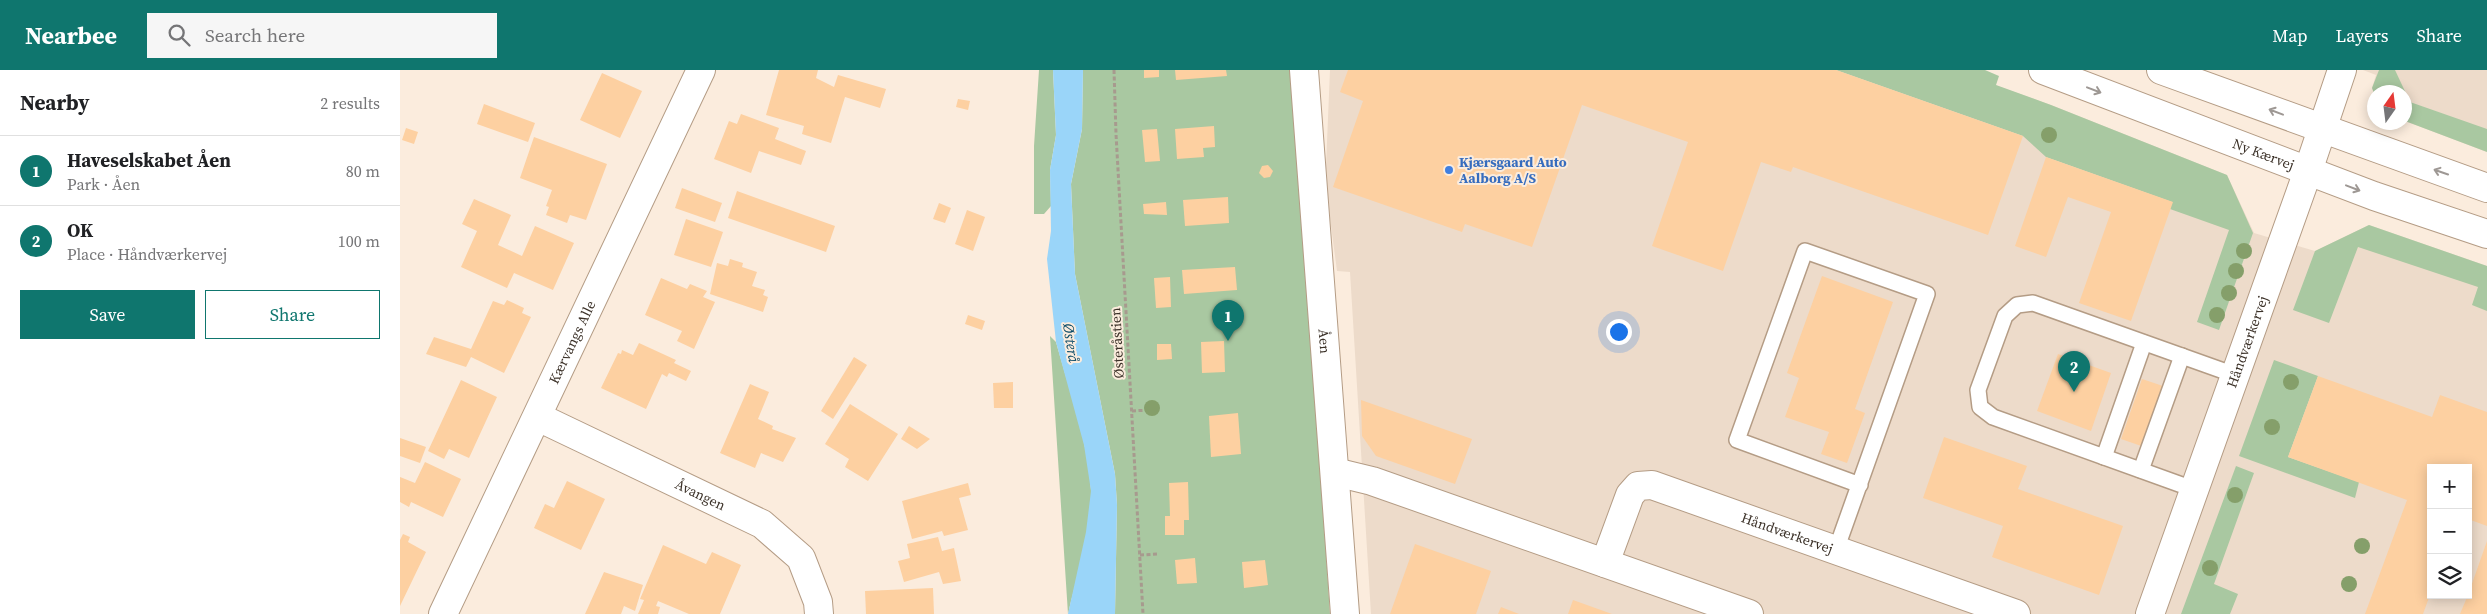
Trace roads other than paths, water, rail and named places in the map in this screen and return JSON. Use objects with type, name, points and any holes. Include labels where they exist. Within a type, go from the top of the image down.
[{"type":"street","name":"Kærvangs Alle","points":[[443,614],[701,70]]},
{"type":"street","name":"Åen","points":[[1304,70],[1345,614]]},
{"type":"street","name":"Ny Kærvej","points":[[2043,70],[2308,171],[2487,234]]},
{"type":"street","points":[[2162,70],[2487,188]]},
{"type":"street","name":"Håndværkervej","points":[[2150,614],[2308,171],[2342,70]]},
{"type":"street","name":"Åvangen","points":[[538,417],[762,524],[801,558],[818,602],[819,614]]},
{"type":"street","points":[[1335,472],[1372,482],[1746,614]]},
{"type":"street","name":"Håndværkervej","points":[[1605,563],[1630,495],[1638,486],[1652,485],[2016,614]]},
{"type":"lane","points":[[1836,550],[1860,485],[1927,294],[1805,251],[1737,440],[1860,485]]},
{"type":"lane","points":[[2193,489],[1993,417],[1980,407],[1978,390],[2005,316],[2017,305],[2033,303],[2235,375]]},
{"type":"lane","points":[[2104,457],[2144,343]]},
{"type":"lane","points":[[2142,470],[2182,356]]},
{"type":"water","name":"Østerå","points":[[1053,70],[1083,70],[1082,129],[1071,184],[1075,274],[1115,474],[1117,505],[1115,614],[1068,614],[1086,532],[1091,491],[1084,445],[1056,342],[1047,259],[1051,231],[1050,170],[1056,135]]},
{"type":"place","name":"Kjærsgaard Auto Aalborg A/S","points":[[1449,170]]},
{"type":"place","name":"Haveselskabet Åen","points":[[1228,341]]},
{"type":"place","name":"OK","points":[[2074,392]]}]
